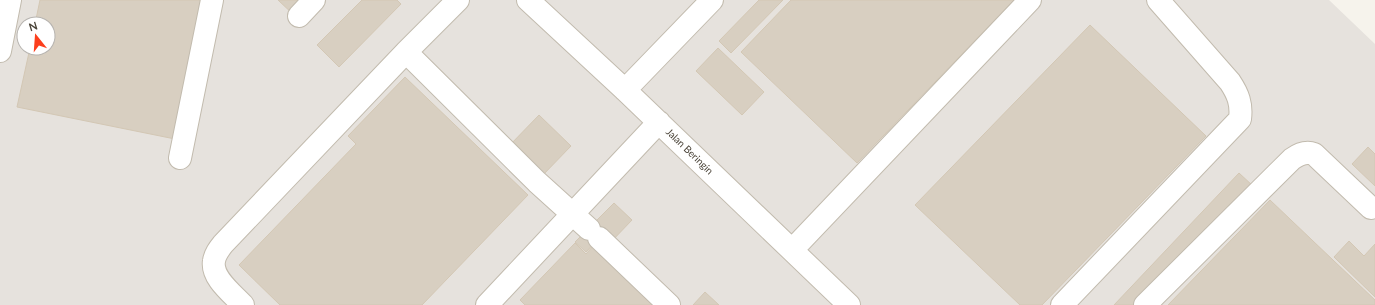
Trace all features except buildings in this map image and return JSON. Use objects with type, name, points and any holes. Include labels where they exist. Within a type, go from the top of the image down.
[{"type":"street","points":[[0,51],[10,0]]},
{"type":"street","points":[[180,158],[212,0]]},
{"type":"street","points":[[243,305],[220,280],[215,271],[214,261],[217,252],[228,238],[406,52],[458,0]]},
{"type":"street","name":"Jalan Beringin","points":[[528,0],[659,122],[850,305]]},
{"type":"street","points":[[625,90],[712,0]]},
{"type":"street","points":[[792,250],[1030,0]]},
{"type":"street","points":[[1062,305],[1240,119],[1241,109],[1239,100],[1230,82],[1158,0]]},
{"type":"street","points":[[406,52],[537,182],[594,233],[669,305]]},
{"type":"street","points":[[487,305],[659,122]]},
{"type":"street","points":[[1145,305],[1292,158],[1297,155],[1309,153],[1314,154],[1371,208]]},
{"type":"shaded area","points":[[0,0],[1329,0],[1375,44],[1375,305],[0,305]]}]
